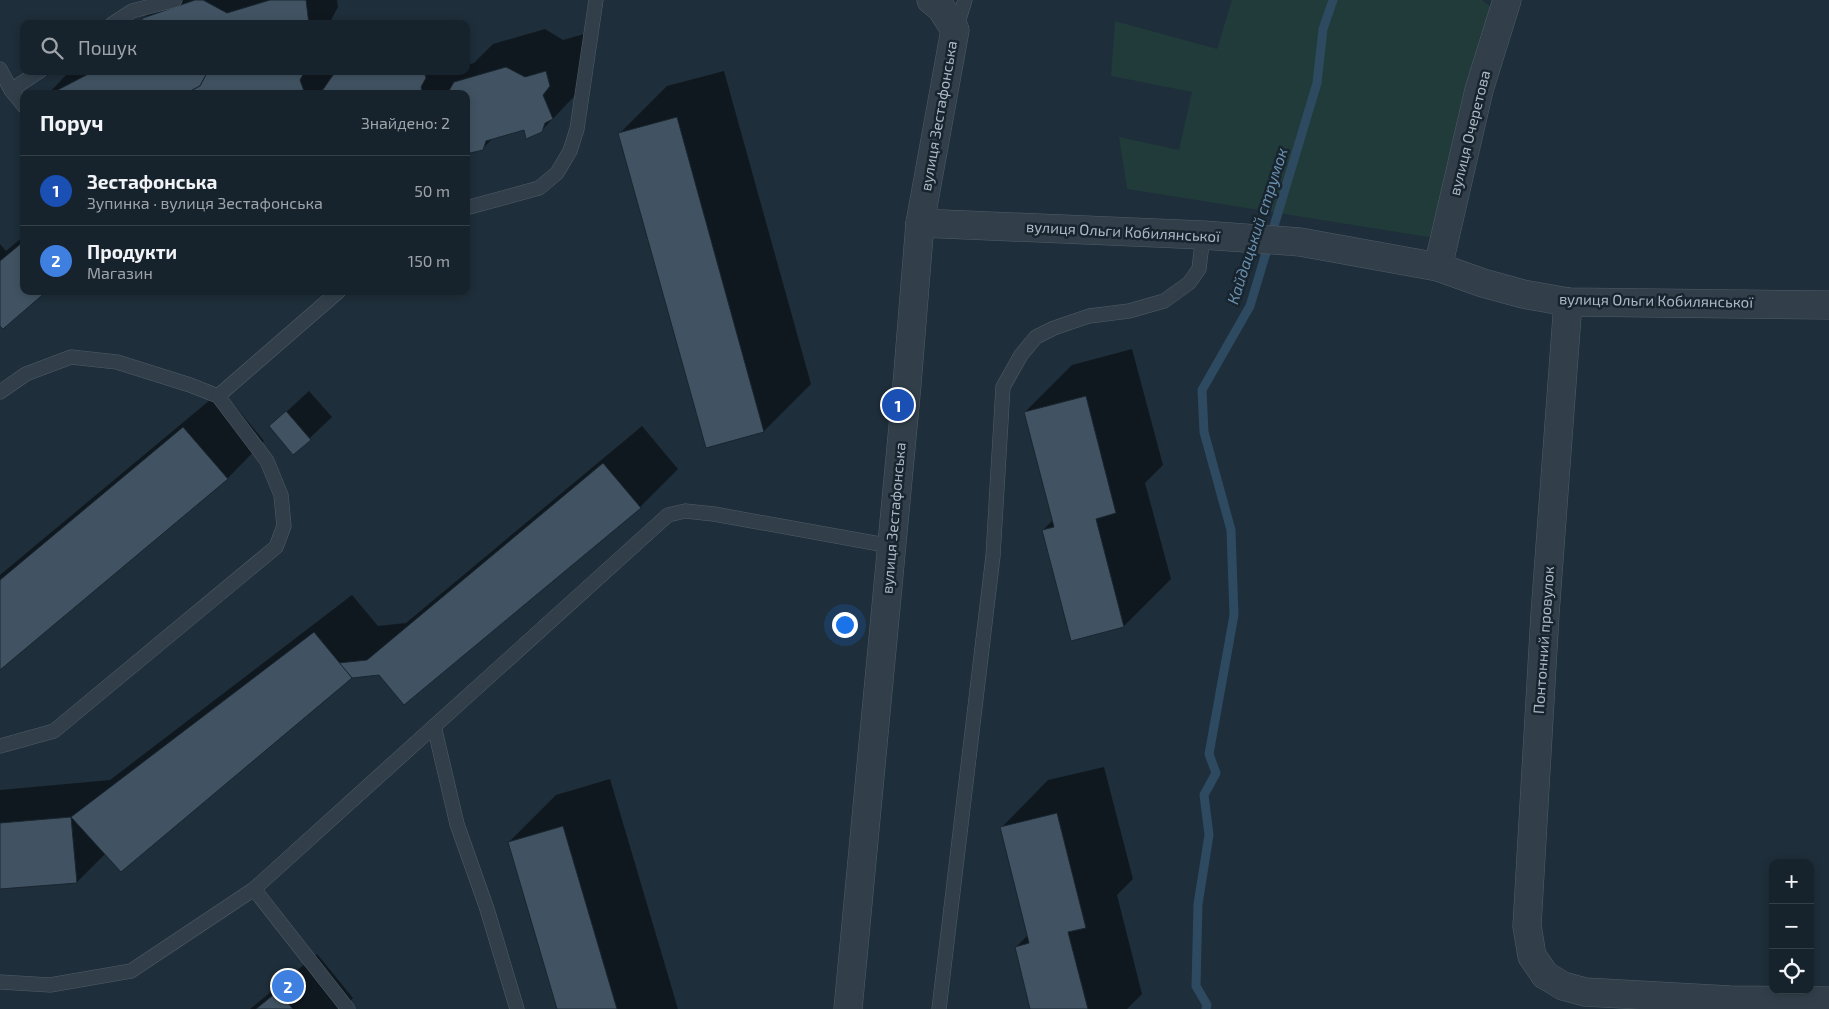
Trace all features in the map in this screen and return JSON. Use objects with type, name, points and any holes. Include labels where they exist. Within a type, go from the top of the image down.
[{"type":"street","points":[[931,0],[941,8],[955,30]]},
{"type":"street","name":"вулиця Очеретова","points":[[1438,267],[1479,90],[1507,0]]},
{"type":"street","name":"вулиця Зестафонська","points":[[848,1009],[920,223],[955,30]]},
{"type":"street","name":"вулиця Ольги Кобилянської","points":[[920,223],[1232,237],[1300,242],[1438,267],[1483,283],[1523,294],[1568,302],[1829,305]]},
{"type":"street","name":"Понтонний провулок","points":[[1568,302],[1545,614],[1527,926],[1532,956],[1545,975],[1563,986],[1585,992],[1729,1004]]},
{"type":"street","points":[[1729,1004],[1829,1001]]},
{"type":"lane","points":[[118,20],[132,11],[175,0]]},
{"type":"lane","points":[[470,207],[539,188],[557,173],[570,151],[577,129],[596,0]]},
{"type":"lane","points":[[955,30],[965,0]]},
{"type":"lane","points":[[0,69],[11,90],[20,101]]},
{"type":"lane","points":[[11,90],[34,75]]},
{"type":"lane","points":[[939,1009],[993,556],[1003,387],[1021,355],[1036,337],[1054,328],[1089,316],[1128,311],[1164,302],[1189,283],[1199,270],[1203,236]]},
{"type":"lane","points":[[218,396],[334,295]]},
{"type":"lane","points":[[0,392],[26,374],[71,357],[116,362],[190,385],[218,396],[268,461],[281,494],[284,526],[276,547],[54,731],[0,746]]},
{"type":"lane","points":[[0,982],[50,986],[131,971],[254,889],[668,515],[685,511],[714,514],[891,546]]},
{"type":"lane","points":[[434,726],[456,824],[487,909],[517,1009]]},
{"type":"lane","points":[[254,889],[348,1009]]},
{"type":"green space","points":[[1232,0],[1482,0],[1493,9],[1441,239],[1127,189],[1119,137],[1179,150],[1192,92],[1111,76],[1115,21],[1217,49]]},
{"type":"building","points":[[195,0],[203,0],[227,13],[270,0],[306,0],[308,20],[142,20],[143,18]]},
{"type":"building","points":[[506,67],[525,77],[546,71],[550,86],[543,95],[553,119],[545,123],[542,132],[526,139],[524,130],[486,141],[483,150],[470,153],[470,90],[449,90],[454,82]]},
{"type":"building","points":[[86,75],[206,75],[200,86],[192,90],[58,90]]},
{"type":"building","points":[[206,75],[303,75],[300,80],[304,90],[192,90],[200,86]]},
{"type":"building","points":[[333,75],[425,75],[426,78],[421,87],[422,90],[323,90]]},
{"type":"building","points":[[677,117],[764,432],[706,448],[618,133]]},
{"type":"building","points":[[20,244],[20,295],[42,295],[3,329],[0,326],[0,261]]},
{"type":"building","points":[[1086,396],[1116,513],[1096,519],[1124,627],[1071,641],[1042,530],[1054,527],[1024,412]]},
{"type":"building","points":[[286,411],[311,440],[293,455],[269,426]]},
{"type":"building","points":[[183,427],[228,479],[0,670],[0,580]]},
{"type":"building","points":[[603,463],[641,508],[404,705],[379,675],[352,678],[339,663],[367,660]]},
{"type":"building","points":[[314,632],[352,678],[121,872],[71,817]]},
{"type":"building","points":[[1057,813],[1086,928],[1068,932],[1088,1009],[1030,1009],[1015,947],[1029,943],[1000,827]]},
{"type":"building","points":[[71,817],[77,883],[0,889],[0,823]]},
{"type":"building","points":[[563,826],[617,1009],[557,1009],[508,842]]},
{"type":"building","points":[[278,991],[293,1009],[256,1009]]},
{"type":"waterway","name":"Кайдацький струмок","points":[[1206,1009],[1207,1005],[1196,986],[1198,904],[1209,835],[1204,795],[1216,773],[1209,754],[1234,615],[1231,530],[1204,432],[1202,390],[1250,306],[1317,83],[1323,29],[1333,0]]},
{"type":"place","name":"Зестафонська","points":[[898,405]]},
{"type":"place","name":"Продукти","points":[[288,986]]}]
